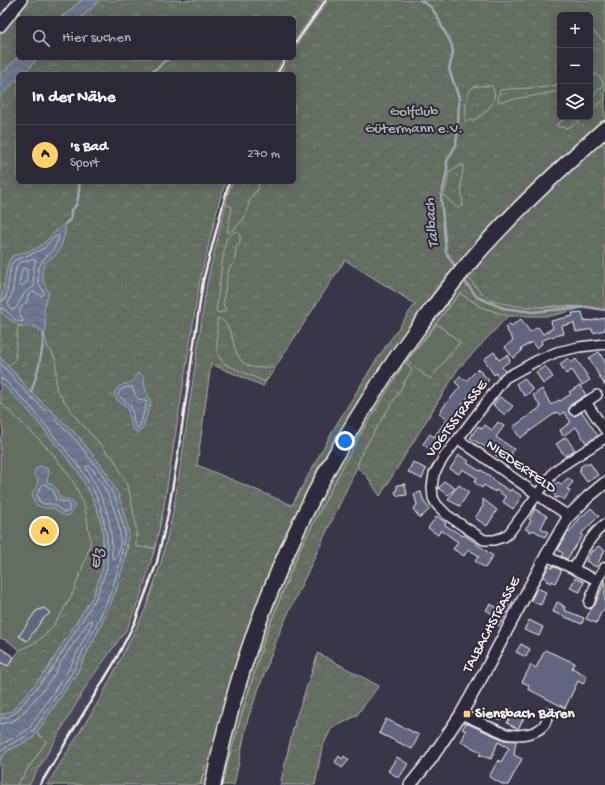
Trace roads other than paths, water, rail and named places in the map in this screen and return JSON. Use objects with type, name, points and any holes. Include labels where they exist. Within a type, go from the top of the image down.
[{"type":"highway","points":[[214,785],[228,719],[252,640],[285,555],[322,479],[365,405],[406,344],[470,261],[511,216],[566,163],[605,129]]},
{"type":"street","points":[[0,26],[20,0]]},
{"type":"street","name":"VOGTSSTRASSE","points":[[537,494],[509,533],[504,537],[494,540],[484,540],[447,515],[436,505],[433,498],[432,487],[434,474],[444,457],[505,378],[556,352],[579,346],[605,344]]},
{"type":"street","points":[[574,410],[597,395]]},
{"type":"street","points":[[586,402],[605,430]]},
{"type":"street","points":[[537,494],[554,472],[560,467],[605,438]]},
{"type":"street","name":"NIEDERFELD","points":[[458,439],[569,516]]},
{"type":"street","name":"TALBACHSTRASSE","points":[[410,785],[431,759],[461,714],[569,516],[588,496],[605,483]]},
{"type":"street","points":[[574,569],[583,552],[599,529],[605,524]]},
{"type":"street","points":[[546,556],[597,580]]},
{"type":"street","points":[[589,604],[597,580],[605,567]]},
{"type":"street","points":[[461,714],[506,734],[514,736],[533,732],[539,729],[544,725],[549,712]]},
{"type":"water","points":[[82,0],[100,0],[83,16],[63,16]]},
{"type":"water","points":[[16,59],[36,60],[25,72],[16,72],[16,81],[0,97],[0,75]]},
{"type":"water","points":[[66,223],[62,245],[58,253],[44,265],[42,273],[43,281],[49,292],[44,308],[46,331],[44,334],[36,327],[16,324],[0,311],[6,272],[8,263],[12,256],[35,249],[43,244]]},
{"type":"water","points":[[0,357],[31,392],[78,436],[106,472],[119,496],[129,531],[124,563],[116,591],[77,673],[32,739],[7,751],[0,760],[0,715],[12,711],[47,670],[93,596],[103,567],[103,537],[102,526],[97,509],[77,470],[27,409],[0,382]]},
{"type":"water","points":[[140,373],[144,377],[145,388],[151,402],[143,428],[141,431],[137,432],[132,429],[127,407],[117,400],[114,393],[119,387],[132,382],[137,374]]},
{"type":"water","points":[[41,466],[48,469],[49,473],[47,482],[56,487],[59,497],[72,501],[75,507],[70,515],[64,516],[53,508],[38,506],[33,501],[33,492],[38,480],[34,476],[34,473],[37,467]]},
{"type":"waterway","name":"Talbach","points":[[420,0],[431,7],[437,16],[449,39],[453,53],[449,69],[459,98],[458,124],[456,145],[447,161],[447,171],[441,197],[446,252],[457,270]]},
{"type":"waterway","points":[[150,72],[166,60]]},
{"type":"waterway","points":[[66,223],[71,219],[71,210],[76,205],[80,184]]},
{"type":"waterway","name":"Talbach","points":[[463,279],[477,297],[503,308],[532,312],[587,307],[605,310]]},
{"type":"waterway","points":[[31,392],[36,378],[44,334]]},
{"type":"railway","points":[[296,42],[326,0]]},
{"type":"railway","points":[[278,72],[285,60]]},
{"type":"railway","points":[[40,785],[114,663],[135,622],[157,562],[168,514],[178,454],[203,281],[228,184]]},
{"type":"place","name":"'s Bad","points":[[44,531]]},
{"type":"place","name":"Siensbach Bären","points":[[467,714]]},
{"type":"park label","name":"Golfclub Gütermann e.V.","points":[[414,120]]},
{"type":"water label","name":"Elz","points":[[98,559]]}]
